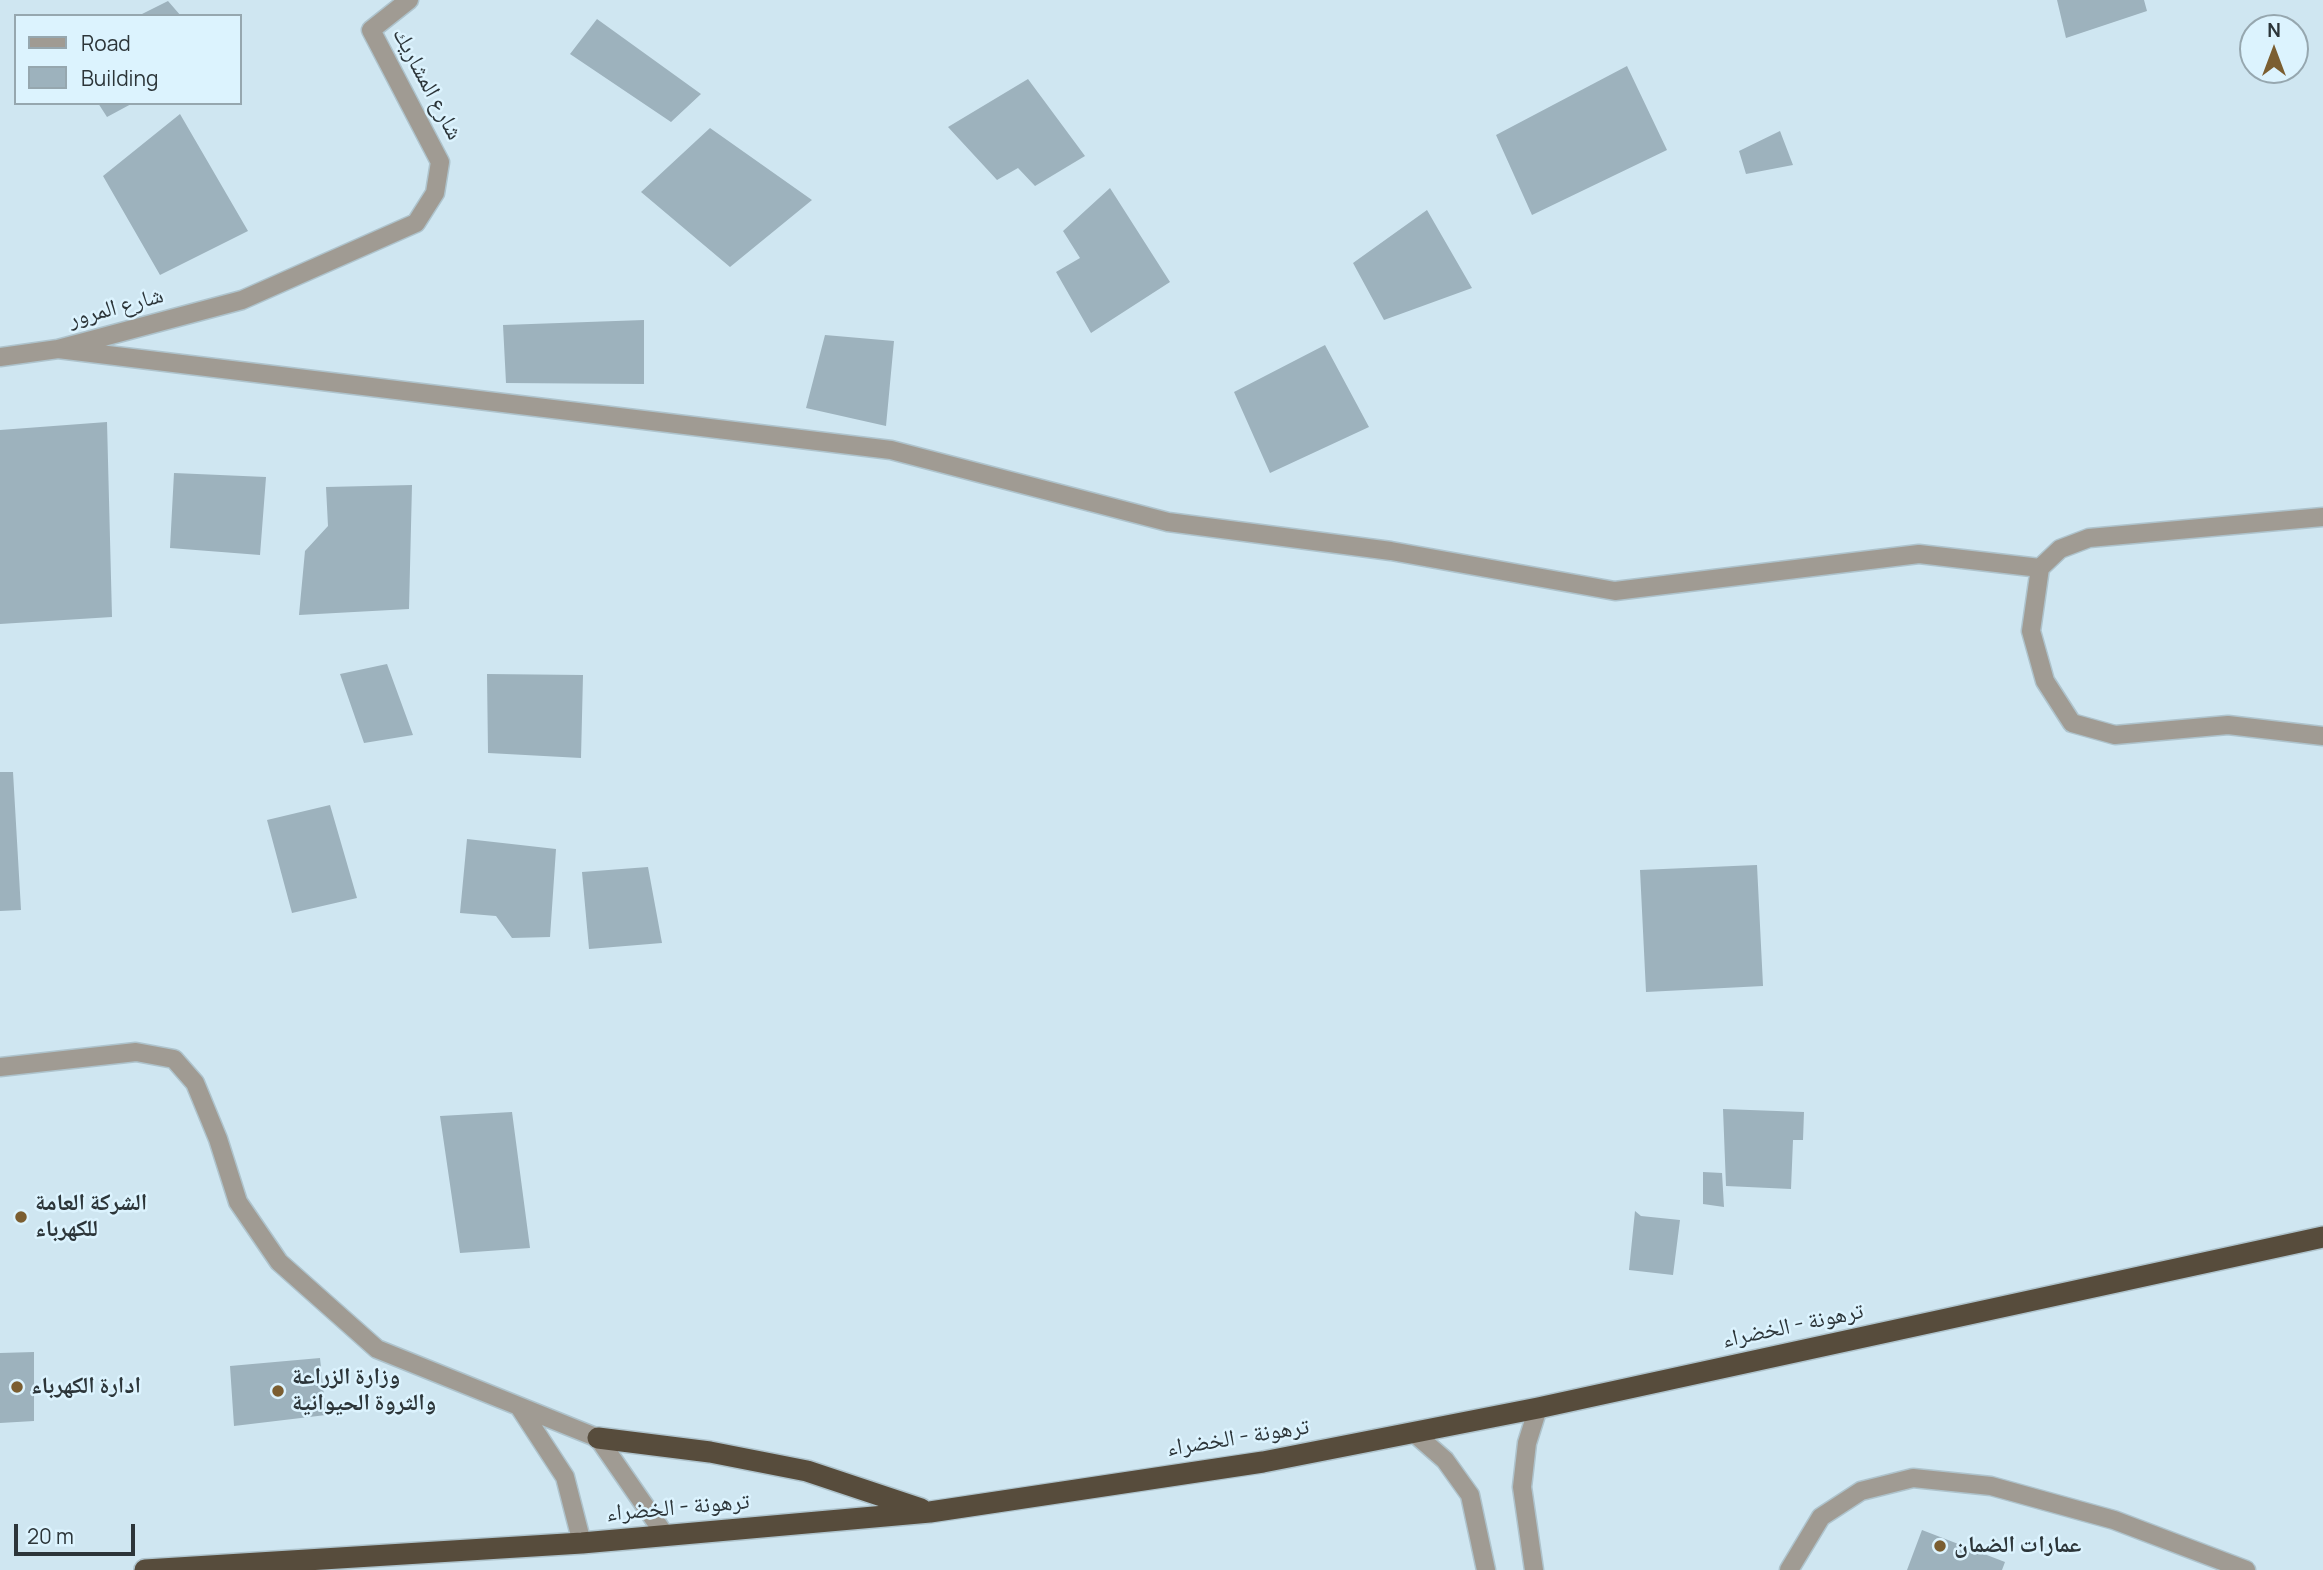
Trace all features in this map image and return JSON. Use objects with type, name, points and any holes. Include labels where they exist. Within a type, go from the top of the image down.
[{"type":"highway","name":"ترهونة - الخضراء","points":[[145,1570],[582,1543],[930,1512],[1263,1462],[1538,1409],[2323,1237]]},
{"type":"highway","points":[[598,1438],[710,1452],[807,1471],[930,1512]]},
{"type":"street","name":"شارع المشاريك","points":[[242,300],[416,223],[435,193],[440,162],[371,30],[409,0]]},
{"type":"street","name":"شارع المرور","points":[[0,357],[58,349],[242,300]]},
{"type":"street","points":[[58,349],[891,450],[1168,522],[1391,551],[1615,591],[1919,554],[2040,569]]},
{"type":"street","points":[[2323,517],[2089,538],[2060,549],[2040,569],[2031,631],[2045,681],[2072,723],[2115,735],[2228,725],[2323,736]]},
{"type":"street","points":[[0,1067],[136,1052],[174,1059],[195,1083],[218,1139],[238,1202],[279,1262],[377,1349],[598,1438],[665,1535]]},
{"type":"street","points":[[520,1408],[565,1477],[582,1543]]},
{"type":"street","points":[[1534,1570],[1522,1487],[1527,1443],[1538,1409]]},
{"type":"street","points":[[1414,1433],[1445,1460],[1470,1495],[1486,1570]]},
{"type":"street","points":[[1789,1570],[1821,1517],[1861,1491],[1913,1478],[1991,1486],[2114,1520],[2246,1570]]},
{"type":"building","points":[[2057,0],[2144,0],[2147,11],[2066,38]]},
{"type":"building","points":[[168,1],[179,14],[142,14]]},
{"type":"building","points":[[597,19],[701,94],[671,122],[570,54]]},
{"type":"building","points":[[1627,66],[1667,150],[1532,215],[1496,135]]},
{"type":"building","points":[[1028,79],[1085,156],[1035,186],[1018,168],[997,180],[948,127]]},
{"type":"building","points":[[99,105],[129,105],[107,117]]},
{"type":"building","points":[[180,114],[248,231],[160,275],[103,176]]},
{"type":"building","points":[[710,128],[812,200],[730,267],[641,192]]},
{"type":"building","points":[[1780,131],[1793,165],[1746,174],[1739,151]]},
{"type":"building","points":[[1110,188],[1170,282],[1091,333],[1056,272],[1080,258],[1063,231]]},
{"type":"building","points":[[1427,210],[1472,288],[1384,320],[1353,263]]},
{"type":"building","points":[[644,320],[644,384],[506,383],[503,325]]},
{"type":"building","points":[[825,335],[894,341],[886,426],[806,408]]},
{"type":"building","points":[[1325,345],[1369,427],[1270,473],[1234,392]]},
{"type":"building","points":[[107,422],[112,617],[0,624],[0,430]]},
{"type":"building","points":[[174,473],[266,477],[260,555],[170,548]]},
{"type":"building","points":[[412,485],[409,609],[299,615],[305,551],[328,526],[326,487]]},
{"type":"building","points":[[387,664],[413,735],[364,743],[340,674]]},
{"type":"building","points":[[487,674],[583,675],[581,758],[488,753]]},
{"type":"building","points":[[0,772],[13,772],[21,910],[0,911]]},
{"type":"building","points":[[330,805],[357,898],[292,913],[267,820]]},
{"type":"building","points":[[467,839],[556,849],[550,937],[512,938],[496,916],[460,913]]},
{"type":"building","points":[[1757,865],[1763,986],[1646,992],[1640,870]]},
{"type":"building","points":[[648,867],[662,943],[589,949],[582,872]]},
{"type":"building","points":[[1723,1109],[1804,1112],[1803,1140],[1793,1140],[1791,1189],[1726,1186]]},
{"type":"building","points":[[512,1112],[530,1248],[460,1253],[440,1116]]},
{"type":"building","points":[[1703,1172],[1722,1173],[1724,1207],[1703,1204]]},
{"type":"building","points":[[1635,1211],[1641,1216],[1680,1220],[1673,1275],[1629,1270]]},
{"type":"building","name":"ادارة الكهرباء","points":[[34,1352],[34,1421],[0,1423],[0,1353]]},
{"type":"building","name":"وزارة الزراعة والثروة الحيوانية","points":[[320,1358],[326,1415],[234,1426],[230,1366]]},
{"type":"building","name":"عمارات الضمان","points":[[1922,1530],[2005,1562],[2002,1570],[1907,1570]]},
{"type":"place","name":"الشركة العامة للكهرباء","points":[[21,1217]]},
{"type":"place","name":"ادارة الكهرباء","points":[[17,1387]]},
{"type":"place","name":"وزارة الزراعة والثروة الحيوانية","points":[[278,1391]]},
{"type":"place","name":"عمارات الضمان","points":[[1940,1546]]}]
